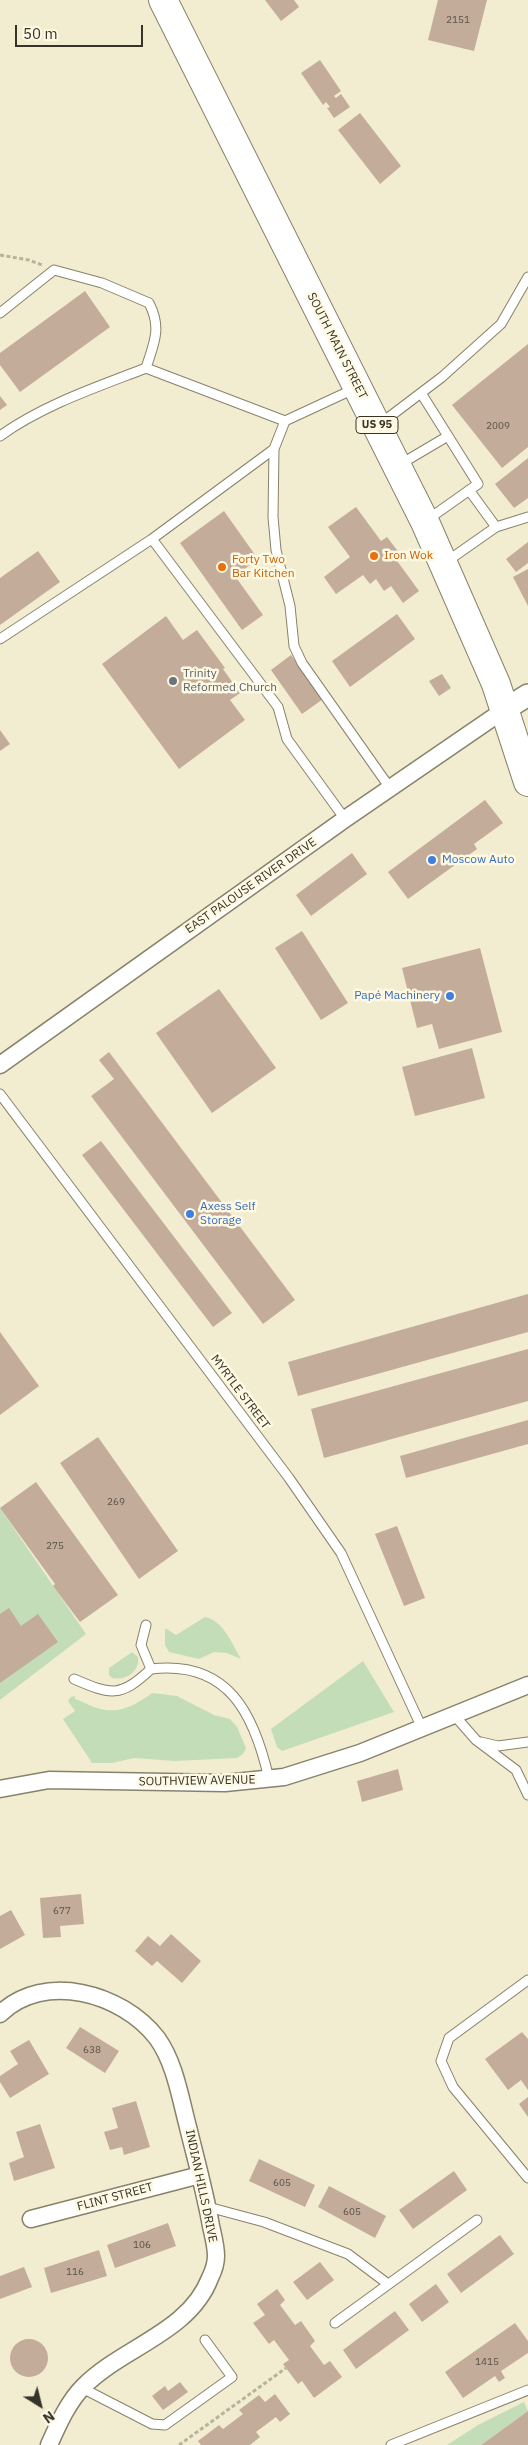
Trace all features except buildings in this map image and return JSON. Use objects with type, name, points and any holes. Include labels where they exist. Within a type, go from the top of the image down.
[{"type":"highway","name":"SOUTH MAIN STREET","points":[[163,0],[425,522],[496,684],[528,782]]},
{"type":"street","points":[[504,710],[528,695]]},
{"type":"street","name":"EAST PALOUSE RIVER DRIVE","points":[[0,1065],[390,788],[504,710]]},
{"type":"street","name":"SOUTHVIEW AVENUE","points":[[0,1789],[49,1780],[226,1783],[284,1777],[360,1753],[528,1685]]},
{"type":"street","name":"INDIAN HILLS DRIVE","points":[[0,2014],[24,1998],[49,1989],[99,1998],[131,2012],[156,2037],[165,2052],[176,2080],[208,2206],[216,2257],[210,2278],[200,2298],[177,2322],[120,2357],[82,2388],[60,2420],[49,2445]]},
{"type":"street","name":"FLINT STREET","points":[[30,2219],[200,2174]]},
{"type":"lane","points":[[0,312],[54,270],[102,283],[150,303],[158,326],[146,368]]},
{"type":"lane","points":[[377,425],[442,377],[501,324],[528,277]]},
{"type":"lane","points":[[0,436],[16,424],[86,391],[146,368],[285,421]]},
{"type":"lane","points":[[358,386],[285,421],[274,450],[273,517],[275,542],[290,606],[294,646],[302,663],[390,788]]},
{"type":"lane","points":[[421,393],[478,484],[425,522]]},
{"type":"lane","points":[[397,466],[448,436]]},
{"type":"lane","points":[[0,638],[152,539],[274,450]]},
{"type":"lane","points":[[469,490],[496,527]]},
{"type":"lane","points":[[443,564],[496,527],[528,517]]},
{"type":"lane","points":[[152,539],[278,707],[287,739],[345,820]]},
{"type":"lane","name":"MYRTLE STREET","points":[[0,1094],[289,1478],[342,1553],[422,1728]]},
{"type":"lane","points":[[146,1625],[141,1645],[151,1669]]},
{"type":"lane","points":[[74,1679],[111,1693],[133,1686],[151,1669],[170,1667],[199,1674],[220,1684],[238,1700],[249,1717],[262,1750],[269,1779]]},
{"type":"lane","points":[[454,1715],[476,1740],[516,1770],[528,1795]]},
{"type":"lane","points":[[476,1740],[498,1746],[528,1742]]},
{"type":"lane","points":[[528,1980],[449,2038],[441,2061],[453,2087],[528,2178]]},
{"type":"lane","points":[[208,2206],[264,2222],[348,2254],[388,2284]]},
{"type":"lane","points":[[335,2323],[477,2220]]},
{"type":"lane","points":[[82,2388],[152,2424],[164,2425],[232,2377],[205,2340]]},
{"type":"lane","points":[[391,2445],[528,2390]]},
{"type":"path","points":[[0,255],[29,260],[54,270]]},
{"type":"path","points":[[179,2445],[286,2368]]},
{"type":"green space","points":[[0,1508],[86,1634],[0,1700]]},
{"type":"green space","points":[[205,1617],[212,1619],[222,1628],[241,1659],[227,1653],[214,1652],[199,1659],[169,1652],[165,1645],[165,1628],[176,1635]]},
{"type":"green space","points":[[132,1652],[138,1657],[137,1667],[134,1671],[126,1677],[112,1678],[109,1675],[109,1668]]},
{"type":"green space","points":[[363,1661],[394,1712],[282,1751],[277,1747],[271,1729]]},
{"type":"green space","points":[[152,1693],[177,1696],[214,1715],[230,1719],[237,1727],[246,1748],[243,1754],[237,1758],[175,1761],[134,1758],[112,1763],[92,1763],[63,1719],[75,1711],[68,1701],[71,1697],[75,1696],[75,1699],[94,1707],[112,1710],[126,1708]]},
{"type":"green space","points":[[524,2402],[528,2411],[481,2445],[447,2445],[478,2425]]},
{"type":"place","name":"Iron Wok","points":[[374,556]]},
{"type":"place","name":"Forty Two Bar Kitchen","points":[[222,567]]},
{"type":"place","name":"Trinity Reformed Church","points":[[173,681]]},
{"type":"place","name":"Moscow Auto","points":[[432,860]]},
{"type":"place","name":"Papé Machinery","points":[[450,996]]},
{"type":"place","name":"Axess Self Storage","points":[[190,1214]]}]
